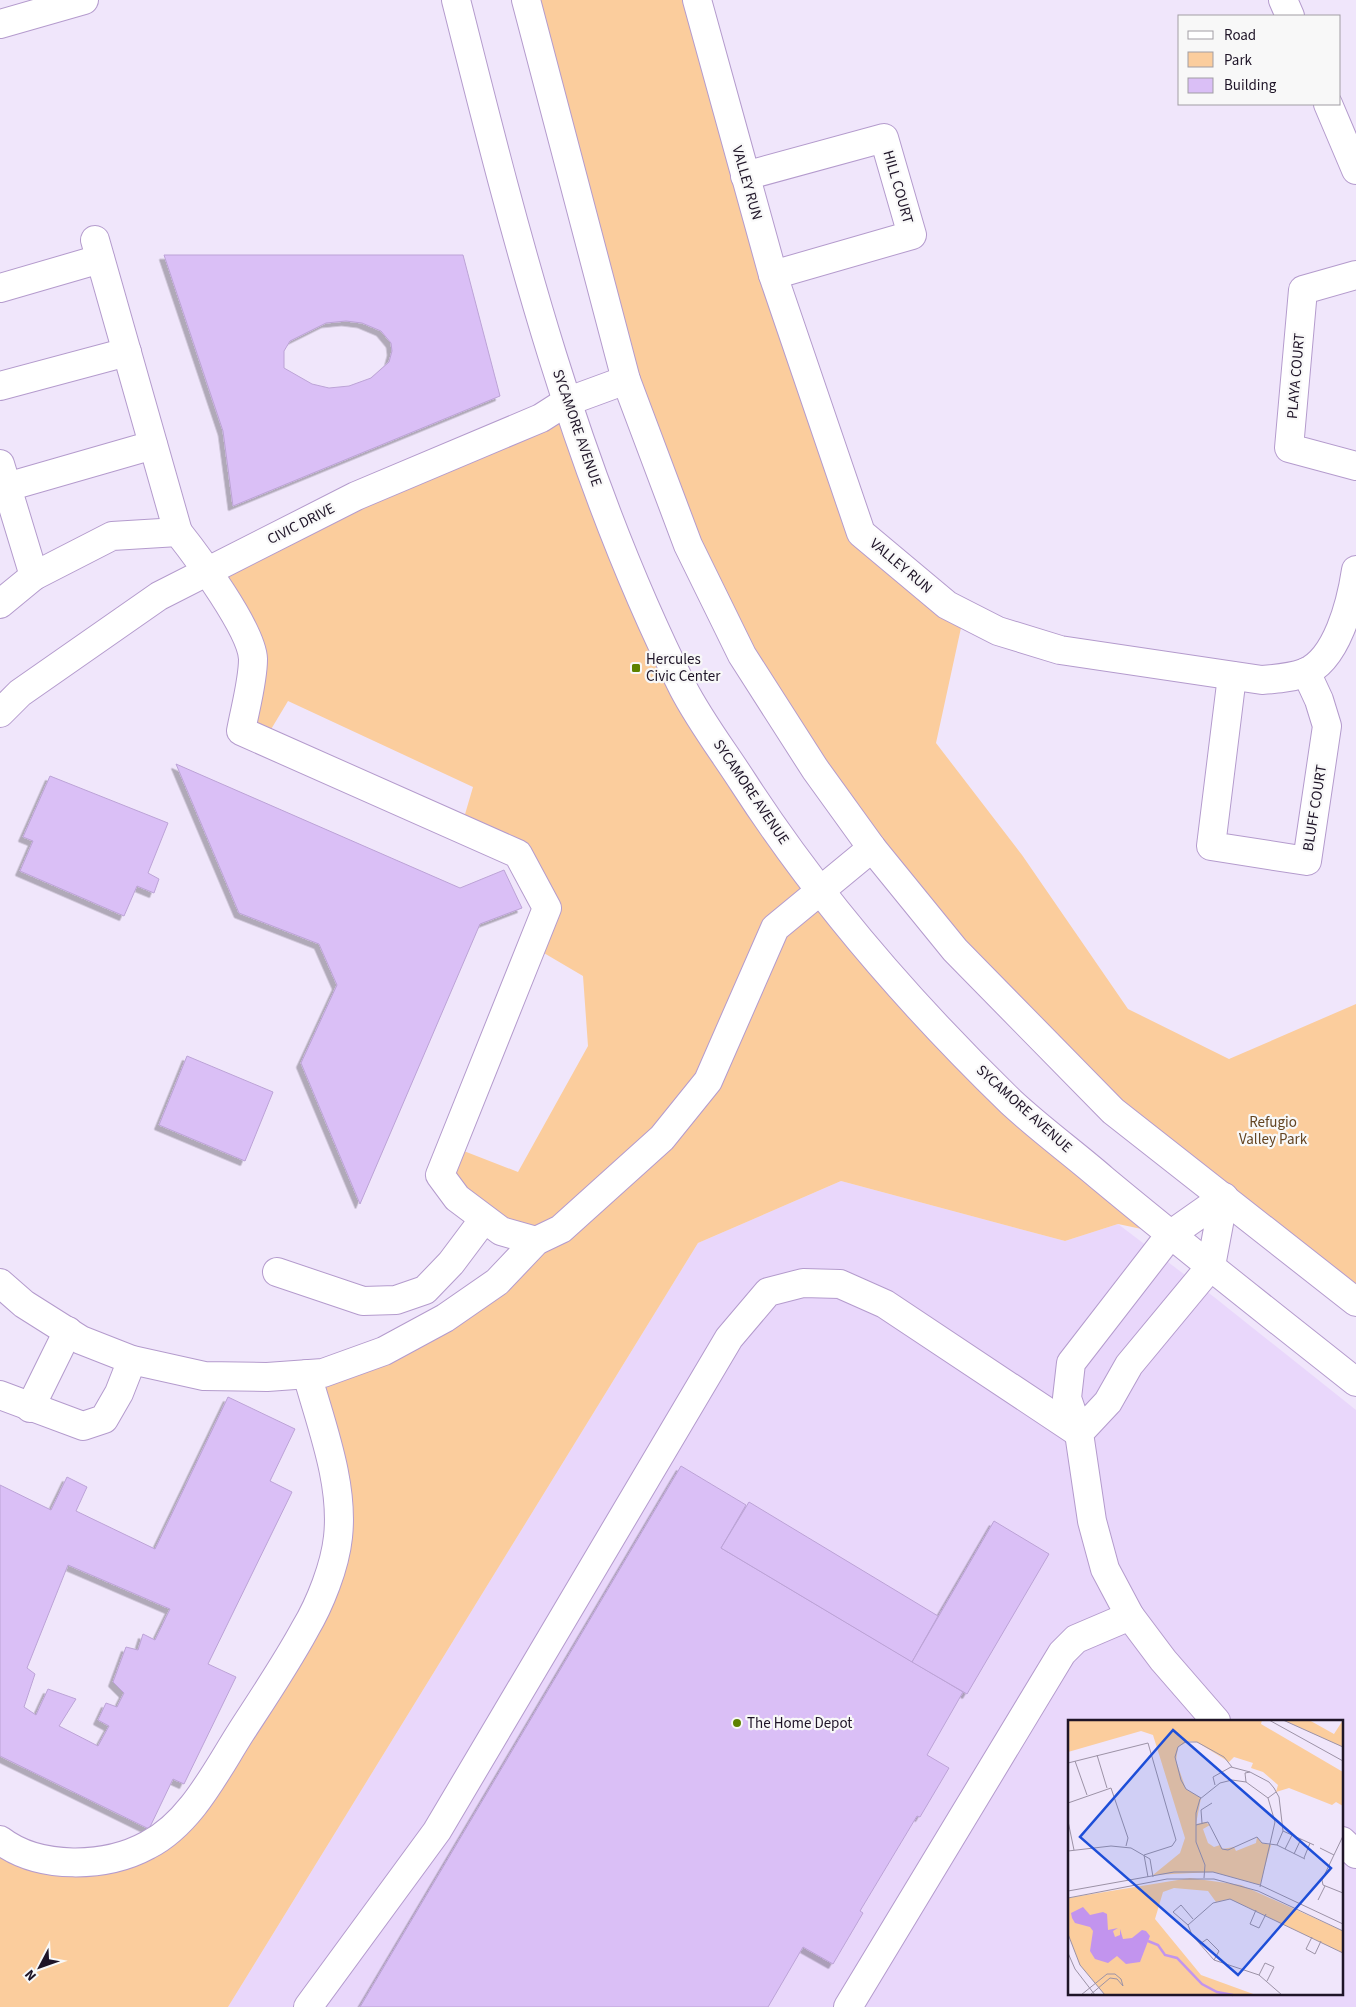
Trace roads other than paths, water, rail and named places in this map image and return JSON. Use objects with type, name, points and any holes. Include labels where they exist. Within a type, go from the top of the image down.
[{"type":"main road","points":[[0,24],[84,0]]},
{"type":"main road","name":"SYCAMORE AVENUE","points":[[456,0],[482,105],[566,402],[619,548],[685,692],[770,823],[820,890],[909,997],[1014,1104],[1170,1235],[1356,1382]]},
{"type":"main road","points":[[526,0],[626,380],[688,545],[742,654],[815,769],[872,848],[955,950],[1113,1111],[1356,1302]]},
{"type":"main road","name":"VALLEY RUN","points":[[697,0],[773,275],[861,533],[947,605],[998,631],[1060,650],[1232,676],[1276,679],[1306,672],[1332,650],[1344,620],[1356,570]]},
{"type":"main road","points":[[1283,0],[1290,15]]},
{"type":"main road","points":[[1328,105],[1356,170]]},
{"type":"main road","name":"HILL COURT","points":[[745,176],[884,138],[910,226],[912,235],[773,275]]},
{"type":"main road","points":[[0,288],[97,249],[178,532],[209,571],[246,637],[253,658],[241,731],[518,854],[547,908],[440,1175],[457,1198],[501,1231],[536,1241]]},
{"type":"main road","name":"PLAYA COURT","points":[[1356,275],[1303,290],[1289,448],[1356,466]]},
{"type":"main road","points":[[0,386],[126,352]]},
{"type":"main road","name":"CIVIC DRIVE","points":[[0,713],[20,693],[159,596],[356,496],[541,418],[566,402],[626,380]]},
{"type":"main road","points":[[34,576],[3,475],[153,445]]},
{"type":"main road","points":[[0,604],[34,576],[112,536],[178,532]]},
{"type":"main road","name":"BLUFF COURT","points":[[1232,676],[1211,846],[1307,861],[1327,726],[1319,700],[1306,672]]},
{"type":"main road","points":[[0,1283],[24,1304],[81,1340],[132,1360],[204,1376],[267,1377],[323,1373],[384,1351],[445,1318],[497,1282],[536,1241],[561,1229],[662,1138],[708,1081],[775,928],[872,848]]},
{"type":"main road","points":[[1215,1720],[1168,1666],[1130,1616],[1106,1569],[1092,1521],[1079,1433],[1067,1398],[1071,1363],[1170,1235],[1224,1197]]},
{"type":"main road","points":[[1079,1433],[1108,1402],[1129,1365],[1211,1266],[1224,1197]]},
{"type":"main road","points":[[277,1272],[363,1302],[396,1300],[425,1290],[451,1263],[484,1218]]},
{"type":"main road","points":[[308,2007],[438,1830],[729,1338],[768,1292],[803,1283],[840,1284],[885,1304],[1079,1433]]},
{"type":"main road","points":[[30,1408],[68,1332]]},
{"type":"main road","points":[[0,1395],[30,1408],[83,1426],[104,1419],[119,1393],[132,1360]]},
{"type":"main road","points":[[0,1840],[46,1861],[82,1863],[118,1856],[148,1845],[177,1824],[204,1788],[306,1628],[324,1587],[338,1537],[337,1490],[307,1374]]},
{"type":"main road","points":[[848,2007],[1062,1653],[1076,1639],[1130,1616]]},
{"type":"main road","points":[[1344,1842],[1356,1854]]},
{"type":"place","name":"Hercules Civic Center","points":[[636,668]]},
{"type":"place","name":"The Home Depot","points":[[737,1723]]},
{"type":"park label","name":"Refugio Valley Park","points":[[1273,1130]]}]
